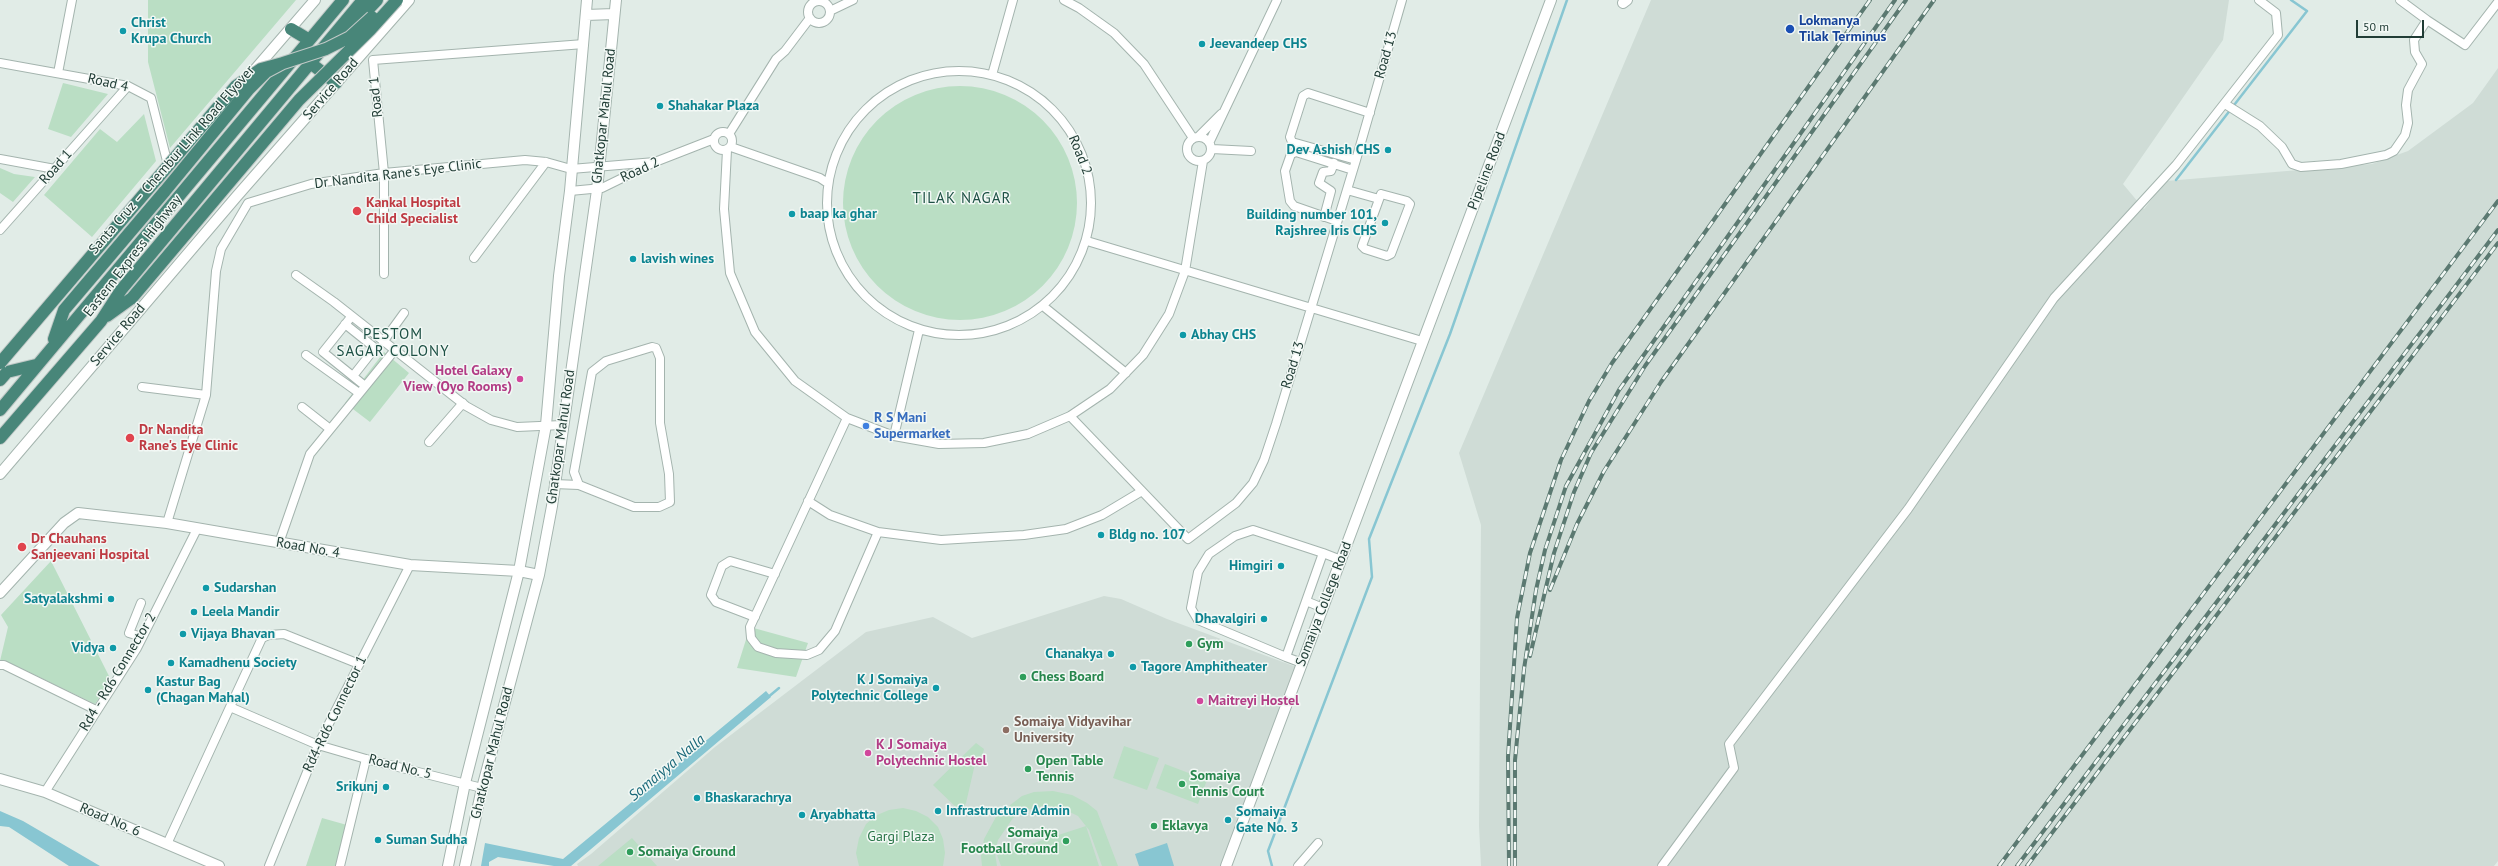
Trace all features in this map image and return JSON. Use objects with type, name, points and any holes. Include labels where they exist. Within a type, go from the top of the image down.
[{"type":"highway","points":[[276,81],[332,0]]},
{"type":"highway","points":[[276,81],[343,0]]},
{"type":"highway","points":[[288,90],[363,0]]},
{"type":"highway","points":[[288,90],[377,0]]},
{"type":"highway","name":"Santa Cruz – Chembur Link Road Flyover","points":[[52,346],[64,310],[165,191],[248,89],[266,72],[283,63],[326,49],[350,37],[387,0]]},
{"type":"highway","points":[[101,321],[132,298],[299,100],[370,30],[397,0]]},
{"type":"highway","points":[[291,29],[306,38]]},
{"type":"highway","points":[[0,363],[236,86],[261,69],[283,63]]},
{"type":"highway","points":[[313,65],[336,83]]},
{"type":"highway","name":"Eastern Express Highway","points":[[0,410],[36,365],[276,81]]},
{"type":"highway","name":"Eastern Express Highway","points":[[0,438],[101,321],[121,290],[288,90]]},
{"type":"highway","points":[[0,380],[7,372],[36,365]]},
{"type":"street","points":[[58,73],[72,0]]},
{"type":"street","points":[[0,356],[167,161],[226,101],[315,0]]},
{"type":"street","name":"Service Road","points":[[0,474],[237,196],[408,0]]},
{"type":"street","name":"Ghatkopar Mahul Road","points":[[448,866],[464,783],[519,571],[546,425],[559,276],[570,191],[588,0]]},
{"type":"street","name":"Ghatkopar Mahul Road","points":[[465,866],[482,788],[539,575],[554,484],[597,190],[616,0]]},
{"type":"street","points":[[830,11],[852,0]]},
{"type":"street","points":[[992,75],[1013,0]]},
{"type":"street","points":[[1064,0],[1080,4],[1114,33],[1144,64],[1196,137],[1211,145],[1251,151]]},
{"type":"street","points":[[1221,114],[1188,144],[1187,151],[1191,158],[1202,161],[1208,158],[1221,114],[1277,0]]},
{"type":"street","name":"Road 13","points":[[1070,416],[1188,539],[1236,504],[1253,483],[1264,460],[1356,160],[1402,0]]},
{"type":"street","name":"Pipeline Road","points":[[1422,341],[1551,0]]},
{"type":"street","points":[[1662,866],[1734,768],[1729,744],[1908,509],[2054,298],[2176,165],[2227,105],[2278,35],[2276,13],[2260,0]]},
{"type":"street","points":[[2400,0],[2465,45],[2498,2]]},
{"type":"street","points":[[729,134],[776,59],[785,51],[810,18],[809,11],[813,2],[824,2],[830,11],[829,18],[823,22],[816,22],[810,18]]},
{"type":"street","points":[[586,14],[614,14]]},
{"type":"street","points":[[2227,105],[2260,126],[2282,148],[2292,164],[2301,167],[2341,164],[2386,155],[2394,151],[2405,135],[2408,123],[2406,105],[2408,90],[2422,64],[2415,52],[2414,40],[2427,20]]},
{"type":"street","name":"Road 1","points":[[384,274],[384,173],[373,60],[584,44]]},
{"type":"street","name":"Road 4","points":[[0,63],[128,86],[151,98],[167,161]]},
{"type":"street","name":"Road 2","points":[[949,71],[992,75],[1025,88],[1054,110],[1076,138],[1089,171],[1093,206],[1087,242],[1068,279],[1042,306],[1002,329],[960,336],[919,330],[884,313],[856,286],[836,253],[827,215],[826,182],[844,137],[872,104],[908,82],[949,71]]},
{"type":"street","name":"Road 1","points":[[0,230],[128,86]]},
{"type":"street","points":[[1356,160],[1292,142],[1290,137],[1303,96],[1308,93],[1370,113]]},
{"type":"street","points":[[826,182],[820,178],[729,148],[721,151],[716,148],[714,139],[720,132],[729,134],[732,138],[729,148],[724,209],[730,273],[755,332],[795,381],[847,418],[894,436],[939,444],[984,443],[1028,434],[1070,416],[1110,389],[1143,355],[1169,314],[1185,271],[1191,248],[1202,161]]},
{"type":"street","name":"Road 2","points":[[570,191],[597,190],[655,162],[714,139]]},
{"type":"street","points":[[1337,221],[1292,204],[1285,171],[1291,154],[1296,152],[1353,170]]},
{"type":"street","points":[[0,159],[55,169]]},
{"type":"street","name":"Dr Nandita Rane's Eye Clinic","points":[[248,203],[311,184],[384,173],[525,160],[546,162],[571,169],[655,162]]},
{"type":"street","points":[[474,258],[546,162]]},
{"type":"street","points":[[1324,217],[1331,191],[1319,183],[1323,172],[1330,171],[1334,163]]},
{"type":"street","points":[[1347,190],[1379,199]]},
{"type":"street","points":[[1382,194],[1408,201],[1410,204],[1391,254],[1388,256],[1365,249],[1362,246],[1379,199],[1382,194]]},
{"type":"street","points":[[167,523],[206,395],[216,271],[221,249],[248,203],[237,196]]},
{"type":"street","points":[[1087,242],[1422,341]]},
{"type":"street","points":[[296,275],[334,302],[394,351],[463,403],[491,420],[517,428],[540,428],[546,425],[562,425]]},
{"type":"street","points":[[1042,306],[1126,373]]},
{"type":"street","points":[[383,342],[404,313]]},
{"type":"street","points":[[351,317],[323,352],[365,386]]},
{"type":"street","points":[[346,324],[375,348],[352,376]]},
{"type":"street","points":[[894,436],[919,330]]},
{"type":"street","name":"Somaiya College Road","points":[[1226,866],[1422,341]]},
{"type":"street","points":[[554,484],[579,485],[634,507],[659,507],[670,502],[669,474],[660,424],[660,358],[656,348],[652,346],[606,362],[592,372],[574,472],[579,485]]},
{"type":"street","points":[[279,543],[310,454],[394,351]]},
{"type":"street","points":[[306,355],[359,393]]},
{"type":"street","points":[[142,387],[206,395]]},
{"type":"street","points":[[429,442],[463,403]]},
{"type":"street","points":[[302,407],[330,429]]},
{"type":"street","points":[[847,418],[750,627],[752,638],[758,647],[766,651],[807,655],[819,650],[835,630],[878,532]]},
{"type":"street","points":[[808,501],[830,515],[878,532],[941,540],[1024,535],[1059,530],[1102,515],[1142,491]]},
{"type":"street","name":"Road No. 4","points":[[0,593],[64,523],[78,513],[167,523],[410,565],[519,571],[539,575]]},
{"type":"street","name":"Rd4 - Rd6 Connector 2","points":[[45,792],[142,637],[197,529]]},
{"type":"street","points":[[1302,663],[1198,620],[1191,608],[1198,572],[1209,554],[1235,536],[1253,530],[1341,560]]},
{"type":"street","points":[[1286,657],[1323,553]]},
{"type":"street","points":[[755,617],[716,602],[711,595],[722,566],[730,560],[775,574]]},
{"type":"street","name":"Rd4-Rd6 Connector 1","points":[[269,866],[318,745],[410,565]]},
{"type":"street","points":[[1306,601],[1322,608]]},
{"type":"street","points":[[141,603],[130,633],[142,637]]},
{"type":"street","points":[[166,844],[262,638],[269,635],[284,634],[359,664]]},
{"type":"street","points":[[0,665],[4,665],[96,710]]},
{"type":"street","points":[[488,691],[506,696]]},
{"type":"street","name":"Road No. 5","points":[[230,707],[318,745],[366,759],[482,788]]},
{"type":"street","points":[[340,866],[366,759]]},
{"type":"street","name":"Road No. 6","points":[[0,779],[45,792],[219,866]]},
{"type":"street","points":[[1298,866],[1318,843]]},
{"type":"shaded area","points":[[1651,0],[2229,0],[2223,40],[2123,184],[2144,209],[2166,181],[2372,164],[2408,151],[2473,103],[2498,68],[2498,861],[2494,866],[1481,866],[1479,826],[1481,525],[1459,453]]},
{"type":"shaded area","name":"Somaiya Vidyavihar University","points":[[1104,596],[1121,599],[1167,619],[1299,668],[1224,866],[578,866],[577,864],[591,854],[715,747],[866,632],[933,617],[972,638]]},
{"type":"green space","points":[[148,0],[296,0],[170,148],[148,62]]},
{"type":"green space","points":[[63,83],[108,94],[71,137],[48,129]]},
{"type":"green space","points":[[948,86],[972,86],[994,91],[1015,99],[1043,120],[1064,148],[1075,180],[1077,203],[1075,226],[1064,258],[1043,286],[1015,307],[994,315],[972,320],[948,320],[926,315],[905,307],[886,294],[869,277],[856,258],[848,237],[843,215],[843,191],[848,169],[856,148],[869,129],[886,112],[905,99],[926,91]]},
{"type":"green space","points":[[144,114],[156,161],[92,237],[44,195],[100,129],[117,142]]},
{"type":"green space","points":[[0,168],[14,174],[35,177],[13,202],[0,193]]},
{"type":"green space","points":[[384,352],[409,373],[370,422],[345,403]]},
{"type":"green space","points":[[51,561],[111,680],[95,704],[8,662],[0,661],[8,627],[1,615]]},
{"type":"green space","points":[[750,627],[808,643],[796,677],[737,668]]},
{"type":"green space","points":[[976,743],[984,749],[983,753],[975,764],[966,803],[961,812],[933,785]]},
{"type":"green space","points":[[1124,746],[1159,758],[1147,790],[1113,778]]},
{"type":"green space","name":"Somaiya Tennis Court","points":[[1165,764],[1207,780],[1198,804],[1156,788]]},
{"type":"green space","points":[[1053,791],[1072,795],[1087,803],[1097,811],[1118,866],[1102,866],[1089,830],[1078,816],[1061,808],[1043,806],[1027,810],[1013,818],[998,840],[995,853],[997,866],[982,866],[981,856],[984,839],[997,815],[1022,796],[1034,792]]},
{"type":"green space","name":"Gargi Plaza","points":[[903,808],[916,811],[928,817],[938,827],[943,839],[945,853],[943,866],[859,866],[856,853],[859,838],[866,824],[877,815],[889,810]]},
{"type":"green space","points":[[322,818],[347,825],[337,866],[306,866]]},
{"type":"green space","name":"Somaiya Football Ground","points":[[1086,826],[1099,866],[1001,866],[997,855]]},
{"type":"green space","name":"Somaiya Ground","points":[[632,838],[657,866],[598,866]]},
{"type":"water","points":[[766,691],[771,697],[571,866],[554,866],[498,857],[489,862],[489,866],[481,866],[485,843],[563,859]]},
{"type":"water","points":[[0,811],[23,821],[100,866],[69,866],[9,827],[0,826]]},
{"type":"water","points":[[1167,843],[1174,866],[1139,866],[1135,854]]},
{"type":"waterway","points":[[1272,866],[1268,851],[1372,577],[1369,539],[1450,334],[1567,0]]},
{"type":"waterway","points":[[2176,180],[2307,11],[2291,0]]},
{"type":"waterway","name":"Somaiyya Nalla","points":[[767,698],[779,688]]},
{"type":"railway","points":[[1509,866],[1508,757],[1517,618],[1530,553],[1561,460],[1589,401],[1612,363],[1870,0]]},
{"type":"railway","points":[[1515,866],[1515,760],[1524,669],[1536,590],[1545,550],[1566,486],[1619,390],[1895,0]]},
{"type":"railway","points":[[1530,656],[1554,553],[1574,492],[1591,453],[1645,366],[1906,0]]},
{"type":"railway","points":[[1550,590],[1577,524],[1604,471],[1661,382],[1934,0]]},
{"type":"railway","points":[[1999,866],[2498,201]]},
{"type":"railway","points":[[2017,866],[2498,230]]},
{"type":"railway","points":[[2027,866],[2498,243]]},
{"type":"place","name":"Lokmanya Tilak Terminus","points":[[1790,29]]},
{"type":"place","name":"Christ Krupa Church","points":[[123,31]]},
{"type":"place","name":"Jeevandeep CHS","points":[[1202,44]]},
{"type":"place","name":"Shahakar Plaza","points":[[660,106]]},
{"type":"place","name":"Dev Ashish CHS","points":[[1388,150]]},
{"type":"place","name":"Kankal Hospital Child Specialist","points":[[357,211]]},
{"type":"place","name":"baap ka ghar","points":[[792,214]]},
{"type":"place","name":"Building number 101, Rajshree Iris CHS","points":[[1385,223]]},
{"type":"place","name":"lavish wines","points":[[633,259]]},
{"type":"place","name":"Abhay CHS","points":[[1183,335]]},
{"type":"place","name":"Hotel Galaxy View (Oyo Rooms)","points":[[520,379]]},
{"type":"place","name":"R S Mani Supermarket","points":[[866,426]]},
{"type":"place","name":"Dr Nandita Rane's Eye Clinic","points":[[130,438]]},
{"type":"place","name":"Bldg no. 107","points":[[1101,535]]},
{"type":"place","name":"Dr Chauhans Sanjeevani Hospital","points":[[22,547]]},
{"type":"place","name":"Himgiri","points":[[1281,566]]},
{"type":"place","name":"Sudarshan","points":[[206,588]]},
{"type":"place","name":"Satyalakshmi","points":[[111,599]]},
{"type":"place","name":"Leela Mandir","points":[[194,612]]},
{"type":"place","name":"Dhavalgiri","points":[[1264,619]]},
{"type":"place","name":"Vijaya Bhavan","points":[[183,634]]},
{"type":"place","name":"Gym","points":[[1189,644]]},
{"type":"place","name":"Vidya","points":[[113,648]]},
{"type":"place","name":"Chanakya","points":[[1111,654]]},
{"type":"place","name":"Kamadhenu Society","points":[[171,663]]},
{"type":"place","name":"Tagore Amphitheater","points":[[1133,667]]},
{"type":"place","name":"Chess Board","points":[[1023,677]]},
{"type":"place","name":"K J Somaiya Polytechnic College","points":[[936,688]]},
{"type":"place","name":"Kastur Bag (Chagan Mahal)","points":[[148,690]]},
{"type":"place","name":"Maitreyi Hostel","points":[[1200,701]]},
{"type":"place","name":"Somaiya Vidyavihar University","points":[[1006,730]]},
{"type":"place","name":"K J Somaiya Polytechnic Hostel","points":[[868,753]]},
{"type":"place","name":"Open Table Tennis","points":[[1028,769]]},
{"type":"place","name":"Somaiya Tennis Court","points":[[1182,784]]},
{"type":"place","name":"Srikunj","points":[[386,787]]},
{"type":"place","name":"Bhaskarachrya","points":[[697,798]]},
{"type":"place","name":"Infrastructure Admin","points":[[938,811]]},
{"type":"place","name":"Aryabhatta","points":[[802,815]]},
{"type":"place","name":"Somaiya Gate No. 3","points":[[1228,820]]},
{"type":"place","name":"Eklavya","points":[[1154,826]]},
{"type":"place","name":"Suman Sudha","points":[[378,840]]},
{"type":"place","name":"Somaiya Football Ground","points":[[1066,841]]},
{"type":"place","name":"Somaiya Ground","points":[[630,852]]},
{"type":"district","name":"TILAK NAGAR","points":[[962,199]]},
{"type":"district","name":"PESTOM SAGAR COLONY","points":[[393,344]]}]
